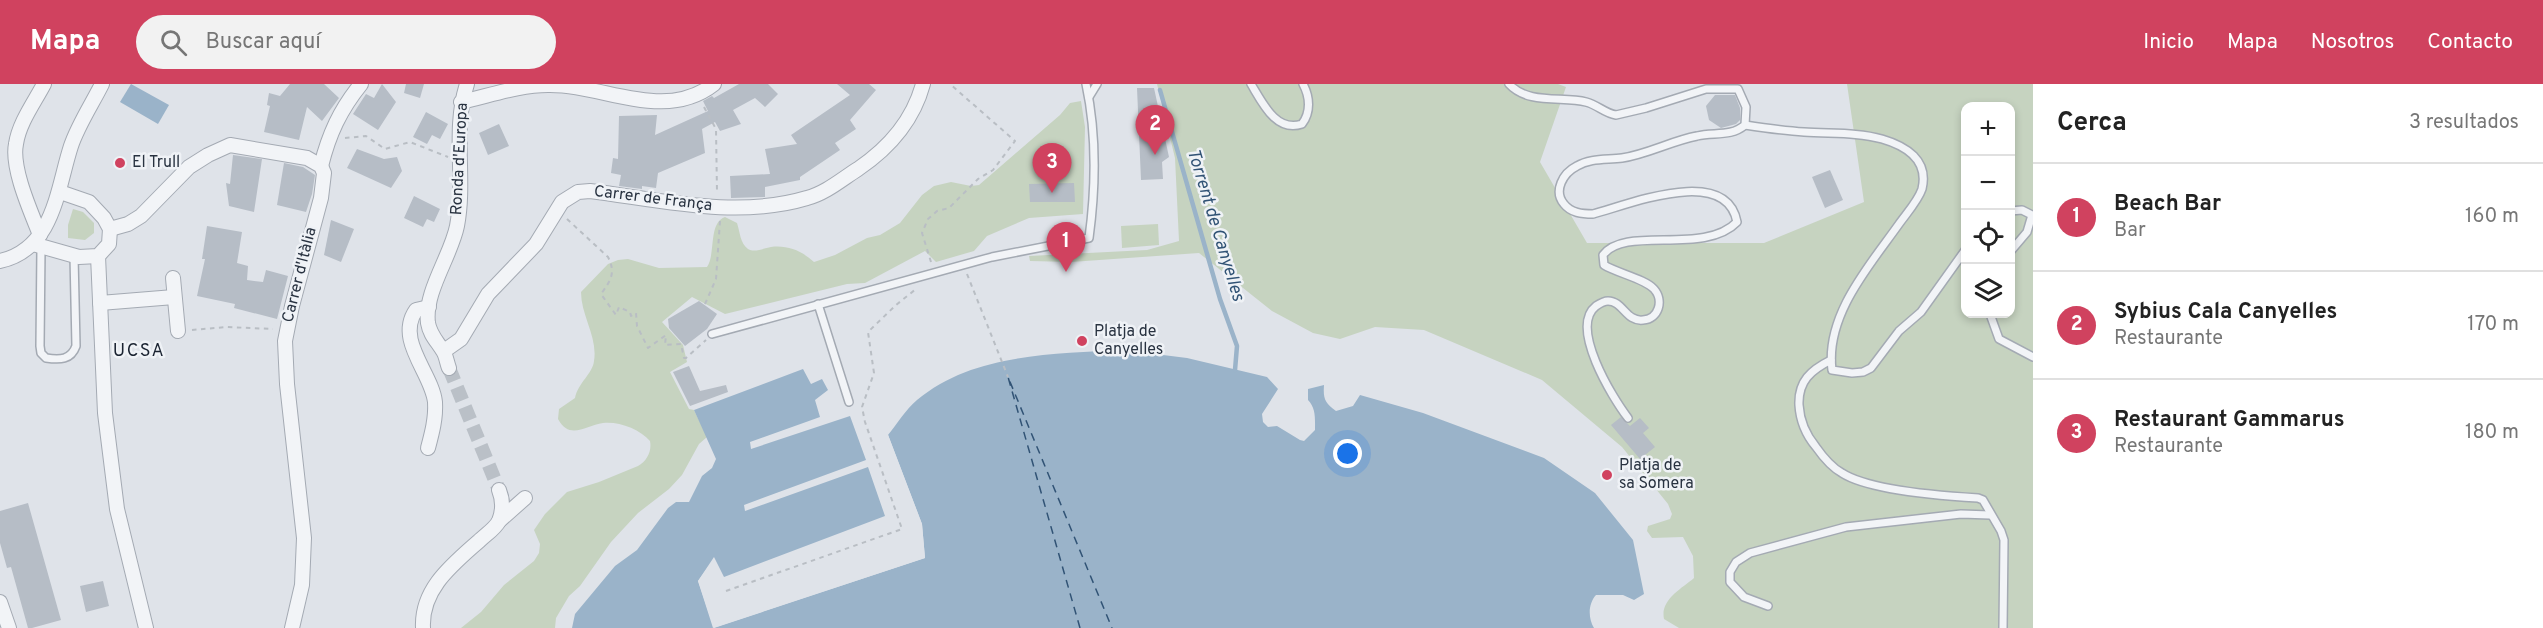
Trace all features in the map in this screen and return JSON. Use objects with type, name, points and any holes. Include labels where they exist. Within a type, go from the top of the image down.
[{"type":"street","points":[[38,242],[15,146],[19,132],[44,84]]},
{"type":"street","points":[[0,261],[22,253],[38,242],[60,192],[72,144],[102,84]]},
{"type":"street","name":"Carrer d'Itàlia","points":[[291,628],[302,585],[303,538],[287,384],[287,330],[315,212],[321,198],[324,173],[321,166],[327,140],[344,106],[361,84]]},
{"type":"street","name":"Ronda d'Europa","points":[[449,368],[444,351],[431,332],[428,322],[429,307],[456,227],[460,202],[461,102],[467,84]]},
{"type":"street","points":[[461,102],[545,85],[586,88],[659,103],[673,102],[697,94],[714,84]]},
{"type":"street","name":"Carrer de França","points":[[444,351],[461,339],[488,294],[507,277],[536,244],[555,210],[569,196],[578,192],[590,191],[687,206],[748,206],[807,199],[829,188],[887,147],[918,102],[923,84]]},
{"type":"street","points":[[110,229],[128,224],[141,216],[189,167],[208,155],[230,146],[307,158],[321,166]]},
{"type":"street","points":[[60,192],[89,202],[104,218],[110,229],[109,244],[99,256],[105,413],[117,509],[146,628]]},
{"type":"street","points":[[38,242],[74,256],[99,256]]},
{"type":"street","points":[[173,278],[177,331]]},
{"type":"street","points":[[100,303],[174,297]]},
{"type":"street","points":[[428,448],[434,424],[435,402],[414,350],[411,322],[416,310],[429,307]]},
{"type":"street","points":[[498,521],[502,507],[499,490]]},
{"type":"street","points":[[423,628],[427,601],[439,579],[525,498]]},
{"type":"street","points":[[0,602],[9,628]]},
{"type":"lane","points":[[712,334],[992,257],[1089,238],[1095,195],[1094,145],[1086,84]]},
{"type":"lane","points":[[1089,97],[1097,84]]},
{"type":"lane","points":[[1251,84],[1276,120],[1286,126],[1302,124],[1308,111],[1307,92],[1303,84]]},
{"type":"lane","points":[[1509,84],[1521,92],[1539,98],[1588,102],[1605,114],[1616,115],[1646,108],[1706,89],[1738,89],[1746,107],[1745,125],[1738,131],[1684,139],[1648,153],[1584,162],[1569,171],[1559,189],[1560,198],[1566,206],[1583,214],[1593,214],[1677,192],[1715,194],[1723,198],[1735,213],[1737,222],[1730,229],[1722,232],[1684,240],[1626,242],[1608,248],[1603,255],[1604,265],[1648,284],[1655,290],[1659,299],[1659,308],[1654,316],[1646,320],[1637,320],[1629,316],[1617,303],[1608,300],[1598,304],[1586,319],[1587,339],[1593,357],[1616,401],[1628,418]]},
{"type":"lane","points":[[1745,125],[1802,132],[1846,133],[1882,139],[1903,147],[1919,160],[1922,169],[1922,190],[1860,279],[1846,306],[1832,342],[1832,370],[1842,373],[1863,372],[1871,368],[1899,331],[1921,312],[1961,255]]},
{"type":"lane","points":[[2015,210],[2022,210],[2032,215],[2027,232],[2015,246]]},
{"type":"lane","points":[[38,242],[40,346],[46,358],[65,358],[73,354],[76,346],[74,256]]},
{"type":"lane","points":[[818,304],[849,402]]},
{"type":"lane","points":[[1991,318],[1999,339],[2033,357]]},
{"type":"lane","points":[[1831,360],[1817,367],[1804,379],[1799,398],[1802,423],[1808,438],[1826,460],[1844,475],[1857,480],[1933,495],[1978,498],[1986,505],[2004,540],[2003,628]]},
{"type":"lane","points":[[1768,606],[1744,597],[1730,582],[1730,572],[1736,562],[1750,553],[1846,527],[1961,514],[1990,515]]},
{"type":"path","points":[[726,591],[902,529],[865,422],[862,407],[874,373],[868,332],[896,304],[936,274],[922,233],[928,219],[937,211],[949,208],[978,179],[993,170],[1015,141],[950,84]]},
{"type":"path","points":[[327,140],[366,136],[385,149],[410,142],[444,157],[459,157]]},
{"type":"path","points":[[555,210],[608,257],[612,265],[613,277],[601,294],[616,315],[619,307],[630,312],[631,316],[636,313],[637,326],[648,348],[666,335],[665,345],[681,344],[684,358],[686,358],[712,334]]},
{"type":"path","points":[[964,266],[1008,377]]},
{"type":"path","points":[[177,331],[227,327],[287,330]]},
{"type":"green space","points":[[1157,84],[1558,84],[1566,87],[1540,162],[1587,243],[1764,243],[1864,202],[1847,84],[2033,84],[2033,628],[1679,628],[1664,619],[1665,606],[1694,578],[1693,556],[1683,537],[1652,538],[1647,531],[1648,526],[1670,519],[1672,514],[1668,504],[1622,447],[1542,380],[1424,330],[1375,327],[1340,339],[1313,333],[1272,311],[1199,253],[1071,262],[1030,261],[1029,256],[1147,250],[1179,241],[1175,158]]},
{"type":"green space","points":[[1081,101],[1085,127],[1083,214],[1029,218],[987,236],[974,251],[936,262],[925,251],[865,283],[847,284],[725,314],[692,297],[662,322],[683,345],[687,362],[670,372],[689,409],[694,410],[707,437],[699,444],[682,475],[669,489],[638,513],[611,542],[580,586],[569,596],[556,618],[555,628],[461,628],[481,612],[504,585],[534,561],[539,553],[540,544],[534,530],[545,514],[567,492],[638,466],[648,455],[650,441],[641,433],[628,427],[615,423],[603,423],[573,430],[563,426],[558,419],[559,409],[575,398],[594,361],[594,343],[581,292],[608,264],[628,259],[659,268],[707,267],[716,226],[725,217],[737,223],[743,244],[748,249],[789,248],[800,252],[814,262],[835,255],[867,238],[880,235],[900,223],[922,195],[934,186],[951,182],[971,186],[979,185],[1060,115],[1070,103]]},
{"type":"green space","points":[[73,209],[83,212],[94,223],[94,233],[85,240],[68,238],[68,225]]},
{"type":"green space","points":[[1158,224],[1159,245],[1122,248],[1121,226]]},
{"type":"water","points":[[131,84],[169,105],[158,124],[120,102]]},
{"type":"water","points":[[1123,350],[1187,358],[1267,377],[1278,389],[1262,414],[1263,422],[1268,427],[1277,426],[1300,440],[1304,441],[1315,430],[1314,414],[1308,400],[1308,389],[1324,385],[1326,400],[1329,406],[1336,411],[1353,406],[1360,395],[1423,413],[1544,458],[1595,493],[1633,540],[1644,594],[1634,600],[1623,595],[1596,595],[1591,603],[1590,611],[1594,628],[714,628],[925,558],[922,524],[888,435],[917,400],[939,385],[963,373],[1015,359]]},
{"type":"water","points":[[803,369],[811,384],[822,379],[828,390],[815,400],[820,417],[750,442],[751,449],[850,416],[866,460],[744,505],[745,511],[868,467],[885,516],[724,577],[714,557],[698,581],[714,628],[572,628],[575,614],[615,566],[637,550],[668,508],[676,502],[689,502],[702,476],[712,468],[716,459],[694,410]]},
{"type":"pier","points":[[887,432],[922,524],[925,558],[713,628],[698,581],[708,567],[709,571],[701,581],[715,624],[922,556],[919,525],[885,436]]},
{"type":"building","points":[[290,84],[324,84],[339,98],[322,121],[307,107],[299,140],[264,132],[270,106],[267,105],[269,93],[280,96]]},
{"type":"building","points":[[382,84],[396,102],[378,130],[353,114],[366,94],[374,98]]},
{"type":"building","points":[[406,84],[424,84],[420,98],[404,93]]},
{"type":"building","points":[[739,84],[768,84],[778,94],[765,107],[755,98],[733,110],[741,124],[720,131],[715,122],[702,129],[705,153],[658,173],[656,188],[619,186],[621,175],[611,173],[613,158],[618,159],[619,116],[657,115],[655,135],[708,111],[703,101],[712,96],[714,98]]},
{"type":"building","points":[[837,84],[869,84],[876,90],[850,120],[856,129],[835,143],[840,150],[800,177],[800,180],[765,187],[765,197],[731,198],[730,176],[770,174],[765,149],[797,144],[791,135],[850,95]]},
{"type":"building","points":[[1137,88],[1154,88],[1169,157],[1162,162],[1163,179],[1141,180]]},
{"type":"building","points":[[1715,95],[1735,95],[1740,108],[1740,120],[1736,124],[1721,128],[1709,120],[1706,106]]},
{"type":"building","points":[[426,112],[448,124],[440,139],[432,135],[427,144],[413,137]]},
{"type":"building","points":[[499,124],[509,146],[488,155],[479,133]]},
{"type":"building","points":[[357,149],[384,159],[397,157],[402,171],[391,188],[347,168]]},
{"type":"building","points":[[233,155],[262,159],[254,212],[229,206],[226,183],[230,184]]},
{"type":"building","points":[[284,163],[303,167],[315,175],[306,212],[277,205]]},
{"type":"building","points":[[1830,170],[1843,200],[1825,208],[1812,177]]},
{"type":"building","points":[[1074,183],[1075,202],[1030,202],[1029,184]]},
{"type":"building","points":[[414,196],[440,209],[434,222],[427,219],[423,227],[404,218]]},
{"type":"building","points":[[331,220],[354,229],[341,262],[324,255]]},
{"type":"building","points":[[207,226],[242,232],[237,263],[248,266],[247,280],[263,282],[266,270],[288,276],[277,319],[234,308],[235,304],[197,296],[205,259],[202,259]]},
{"type":"building","points":[[699,301],[717,314],[707,329],[685,346],[669,328],[668,319]]},
{"type":"building","points":[[689,366],[700,391],[726,385],[728,392],[690,406],[673,372]]},
{"type":"building","points":[[1621,417],[1630,426],[1640,418],[1649,428],[1643,433],[1655,447],[1640,459],[1611,425]]},
{"type":"building","points":[[28,503],[61,620],[32,628],[28,628],[11,567],[7,568],[0,543],[0,511]]},
{"type":"building","points":[[103,581],[109,606],[86,612],[80,586]]},
{"type":"waterway","name":"Torrent de Canyelles","points":[[1160,90],[1220,299],[1237,346],[1235,370]]},
{"type":"ferry route","points":[[1080,628],[1008,377],[1112,628]]},
{"type":"tunnel","points":[[449,368],[499,490]]},
{"type":"place","name":"Sybius Cala Canyelles","points":[[1155,155]]},
{"type":"place","name":"El Trull","points":[[120,163]]},
{"type":"place","name":"Restaurant Gammarus","points":[[1052,193]]},
{"type":"place","name":"Beach Bar","points":[[1066,272]]},
{"type":"place","name":"Platja de Canyelles","points":[[1082,341]]},
{"type":"place","name":"Platja de sa Somera","points":[[1607,475]]},
{"type":"district","name":"UCSA","points":[[139,351]]}]
